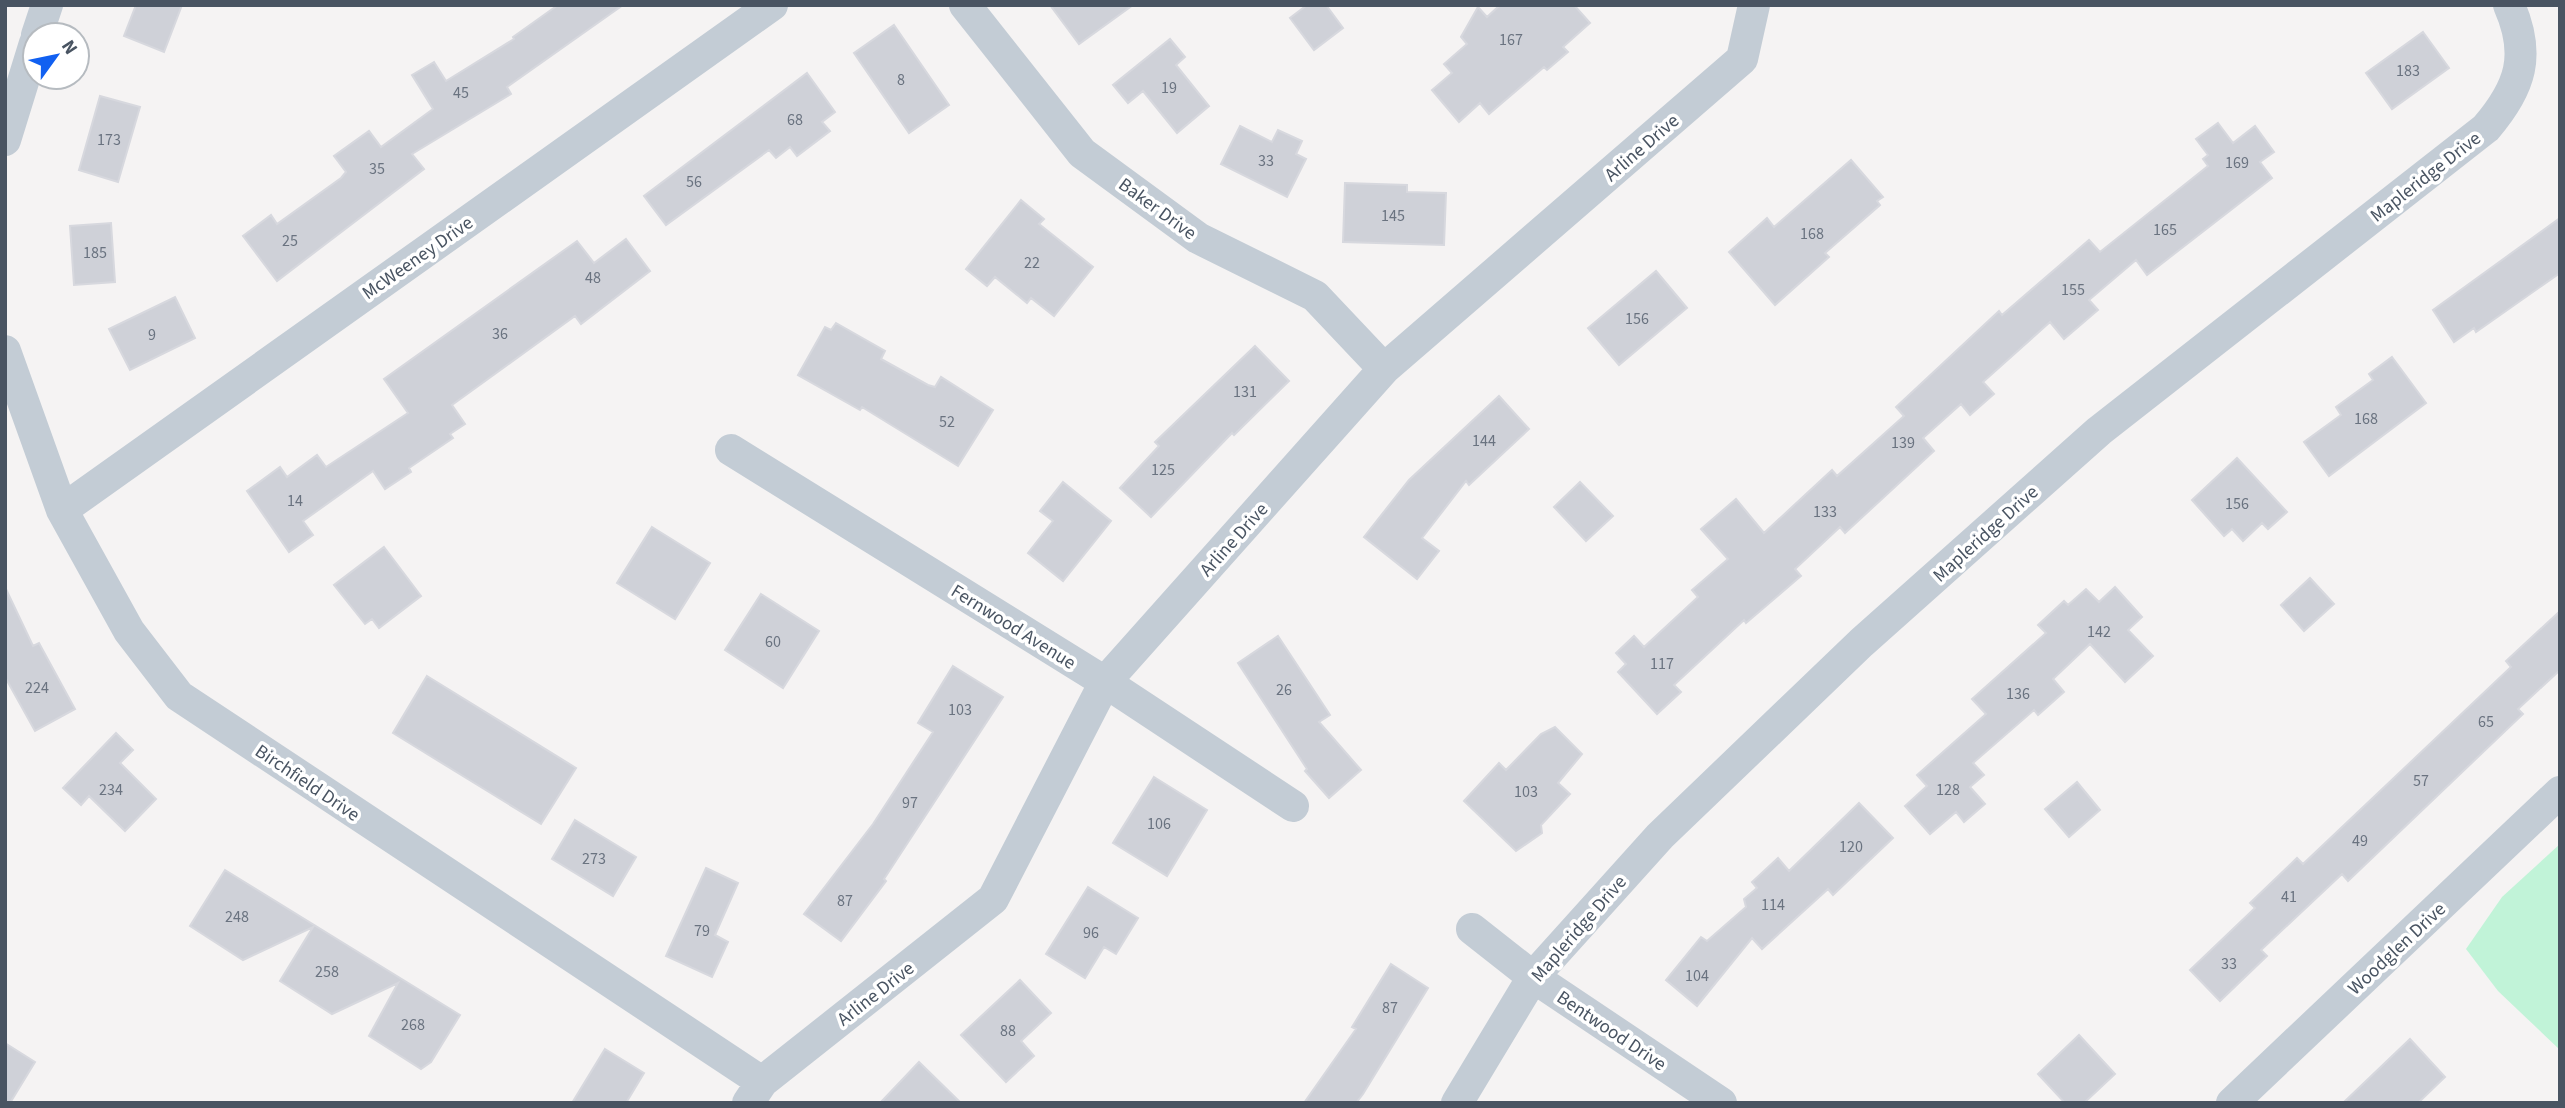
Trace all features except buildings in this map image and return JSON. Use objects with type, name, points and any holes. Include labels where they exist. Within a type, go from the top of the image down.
[{"type":"street","name":"McWeeney Drive","points":[[62,510],[772,5]]},
{"type":"street","name":"Baker Drive","points":[[965,5],[1082,153],[1198,238],[1315,296],[1384,369]]},
{"type":"street","name":"Arline Drive","points":[[755,1093],[993,899],[1105,682],[1384,369],[1742,59],[1754,5]]},
{"type":"street","name":"Mapleridge Drive","points":[[1457,1103],[1533,977],[1660,836],[1871,634],[2099,431],[2486,128],[2507,104],[2522,62],[2521,34],[2509,5]]},
{"type":"street","points":[[5,140],[21,88]]},
{"type":"street","name":"Birchfield Drive","points":[[5,351],[62,510],[129,631],[179,696],[755,1093]]},
{"type":"street","name":"Fernwood Avenue","points":[[731,450],[1105,682],[1293,806]]},
{"type":"street","name":"Woodglen Drive","points":[[2232,1103],[2560,792]]},
{"type":"street","name":"Bentwood Drive","points":[[1472,929],[1533,977],[1721,1103]]},
{"type":"green space","points":[[2560,844],[2560,1050],[2498,991],[2466,949],[2502,897]]}]
